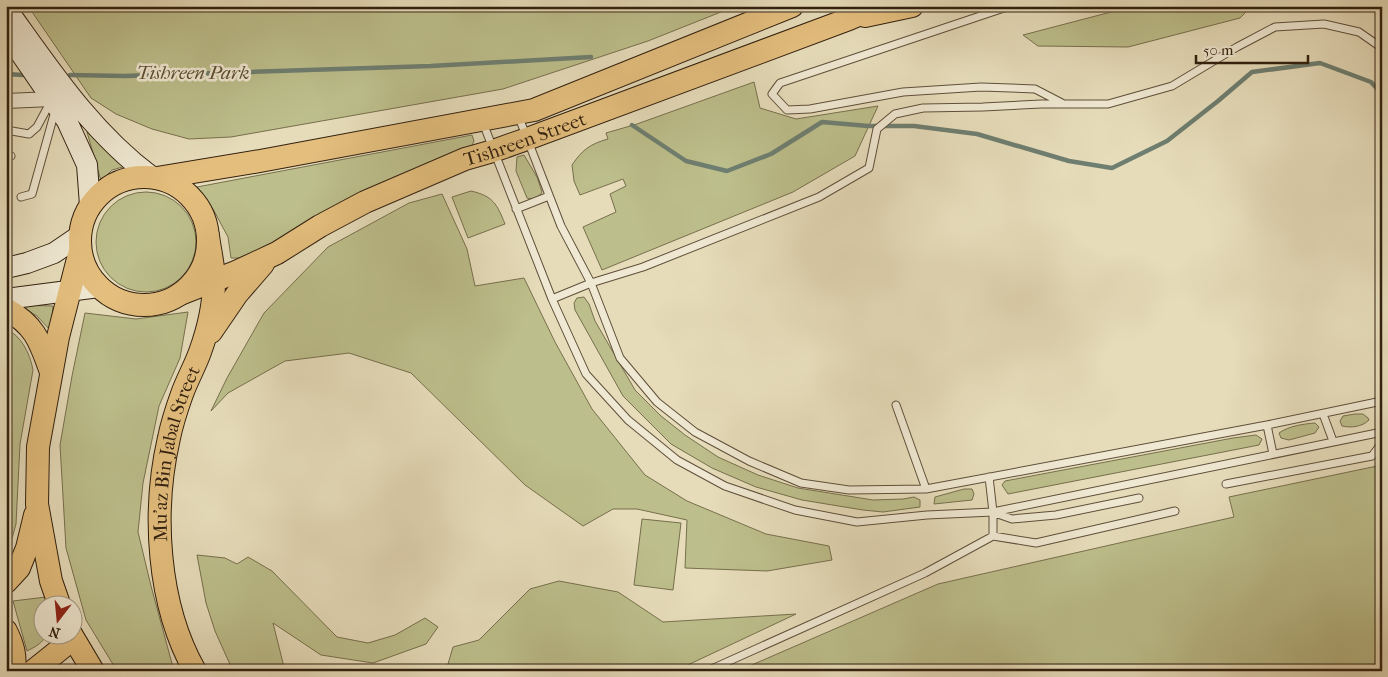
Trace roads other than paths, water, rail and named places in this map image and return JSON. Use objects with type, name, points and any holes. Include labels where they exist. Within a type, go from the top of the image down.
[{"type":"main road","name":"Tishreen Street","points":[[155,178],[260,161],[534,110],[792,6]]},
{"type":"main road","name":"Tishreen Street","points":[[180,294],[276,254],[320,226],[365,202],[465,160],[528,139],[849,19],[879,6]]},
{"type":"main road","points":[[849,19],[912,6]]},
{"type":"main road","points":[[6,8],[69,95],[109,140],[135,164],[155,178],[176,186],[192,199],[203,216],[208,236],[207,253],[202,269],[193,283],[180,294],[164,302],[147,305],[130,304],[113,298],[99,287],[90,277],[83,264],[80,243]]},
{"type":"main road","points":[[9,40],[67,121],[88,165],[90,205]]},
{"type":"main road","points":[[56,594],[51,581],[37,504],[38,447],[51,373],[80,243],[83,220],[90,205],[103,191],[120,182],[138,177],[155,178]]},
{"type":"main road","name":"Mu'az Bin Jabal Street","points":[[188,666],[172,617],[163,572],[160,527],[161,482],[171,429],[182,394],[200,352],[213,304],[214,280],[208,236]]},
{"type":"main road","points":[[6,268],[27,263],[80,243]]},
{"type":"main road","points":[[200,352],[236,294],[259,268],[276,254]]},
{"type":"main road","points":[[6,299],[99,287]]},
{"type":"main road","points":[[6,310],[29,326],[41,343],[51,373]]},
{"type":"main road","points":[[6,582],[19,568],[27,548],[37,504]]},
{"type":"main road","points":[[6,631],[13,644],[16,660],[14,671]]},
{"type":"main road","points":[[32,671],[64,644]]},
{"type":"main road","points":[[76,644],[93,671]]},
{"type":"street","points":[[6,101],[54,102]]},
{"type":"lane","points":[[1010,6],[780,83],[772,94],[787,110],[810,109],[903,92],[981,87],[1035,89],[1064,104]]},
{"type":"lane","points":[[552,299],[591,283],[643,267],[819,197],[869,168],[877,128],[895,114],[923,108],[1108,104],[1172,86],[1237,47],[1275,28],[1324,24],[1359,32],[1382,48]]},
{"type":"lane","points":[[6,130],[29,134],[37,127],[54,102]]},
{"type":"lane","points":[[21,197],[32,194],[54,102]]},
{"type":"lane","points":[[518,113],[561,226],[591,283],[620,358],[657,402],[695,432],[749,461],[801,483],[849,490],[926,489],[1382,402]]},
{"type":"lane","points":[[481,120],[552,299],[586,374],[628,420],[677,460],[725,486],[795,510],[857,522],[927,515],[994,512],[1382,432]]},
{"type":"lane","points":[[516,209],[549,196]]},
{"type":"lane","points":[[896,405],[926,489]]},
{"type":"lane","points":[[1323,414],[1333,442]]},
{"type":"lane","points":[[1266,425],[1273,454]]},
{"type":"lane","points":[[1226,484],[1372,456],[1382,443]]},
{"type":"lane","points":[[989,477],[994,512],[993,536]]},
{"type":"lane","points":[[994,512],[1012,519],[1047,516],[1139,498]]},
{"type":"lane","points":[[707,671],[924,573],[993,536],[1036,543],[1175,511]]},
{"type":"waterway","points":[[70,75],[124,76],[431,66],[591,57]]},
{"type":"waterway","points":[[632,125],[686,161],[727,171],[771,154],[822,122],[868,126],[914,126],[977,134],[1069,161],[1112,168],[1167,141],[1252,72],[1320,63],[1371,82],[1382,94]]},
{"type":"waterway","points":[[6,74],[23,75]]},
{"type":"park label","name":"Tishreen Park","points":[[193,72]]}]
